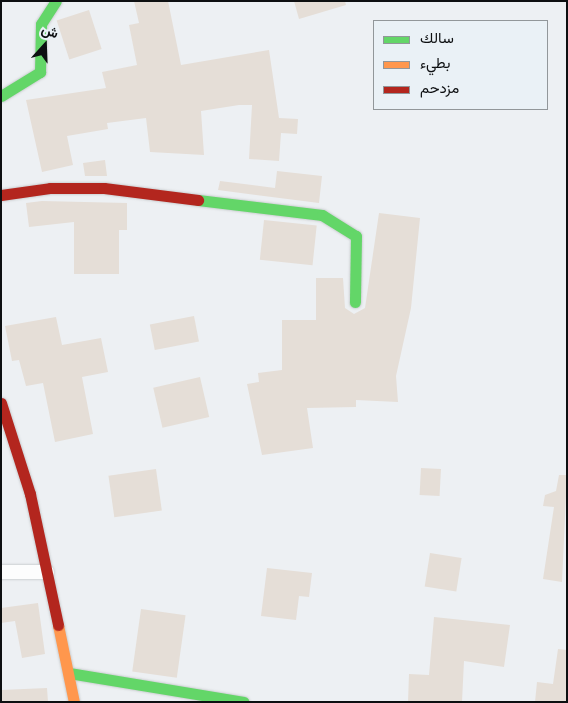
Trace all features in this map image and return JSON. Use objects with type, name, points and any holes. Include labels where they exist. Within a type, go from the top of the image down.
[{"type":"street","points":[[1,96],[40,72],[41,24],[56,1]]},
{"type":"street","points":[[1,195],[50,188],[104,188],[322,215],[356,236],[356,302]]},
{"type":"street","points":[[1,403],[30,494],[74,702]]},
{"type":"street","points":[[1,572],[47,572]]},
{"type":"street","points":[[69,673],[244,702]]},
{"type":"building","points":[[134,1],[168,1],[181,65],[269,50],[279,118],[298,119],[297,134],[281,133],[279,161],[249,159],[252,105],[239,105],[201,111],[204,155],[150,152],[146,118],[107,123],[108,129],[67,136],[73,165],[42,172],[26,100],[106,88],[102,72],[137,65],[129,25],[139,23]]},
{"type":"building","points":[[294,1],[345,1],[346,5],[299,19]]},
{"type":"building","points":[[89,10],[102,49],[69,59],[57,21]]},
{"type":"building","points":[[105,160],[107,176],[85,176],[83,163]]},
{"type":"building","points":[[277,171],[322,176],[319,203],[218,190],[220,181],[275,188]]},
{"type":"building","points":[[42,201],[127,203],[127,230],[119,230],[119,274],[74,274],[74,222],[29,227],[26,203]]},
{"type":"building","points":[[379,213],[420,218],[411,308],[396,376],[398,402],[356,400],[356,407],[307,408],[313,448],[262,455],[247,384],[259,382],[258,373],[282,370],[282,320],[316,320],[316,278],[343,278],[345,308],[354,314],[365,308]]},
{"type":"building","points":[[264,220],[317,226],[313,265],[260,260]]},
{"type":"building","points":[[194,316],[199,342],[155,350],[150,325]]},
{"type":"building","points":[[56,317],[62,345],[101,338],[108,372],[82,377],[93,434],[55,442],[43,383],[26,386],[19,360],[12,361],[5,326]]},
{"type":"building","points":[[200,377],[209,417],[162,428],[153,388]]},
{"type":"building","points":[[421,468],[441,469],[440,496],[420,495]]},
{"type":"building","points":[[156,469],[162,511],[114,517],[108,476]]},
{"type":"building","points":[[559,475],[567,475],[562,582],[543,579],[554,507],[543,506],[545,495],[556,491]]},
{"type":"building","points":[[430,553],[462,558],[456,592],[425,587]]},
{"type":"building","points":[[267,568],[312,573],[309,597],[299,596],[296,620],[261,616]]},
{"type":"building","points":[[38,603],[45,654],[22,658],[15,621],[1,623],[1,608]]},
{"type":"building","points":[[141,609],[186,615],[177,678],[132,671]]},
{"type":"building","points":[[434,617],[510,625],[504,667],[464,661],[462,702],[408,702],[409,674],[429,675]]},
{"type":"building","points":[[558,649],[567,650],[567,702],[535,702],[537,682],[553,684]]},
{"type":"building","points":[[47,688],[48,702],[1,702],[1,690]]},
{"type":"traffic: fast","points":[[1,96],[40,72],[41,24],[56,1]]},
{"type":"traffic: fast","points":[[198,200],[322,215],[356,236],[355,302]]},
{"type":"traffic: fast","points":[[69,673],[244,702]]},
{"type":"traffic: slow","points":[[58,625],[74,702]]},
{"type":"traffic: jam","points":[[1,195],[50,188],[104,188],[198,200]]},
{"type":"traffic: jam","points":[[1,403],[30,494],[58,625]]}]
